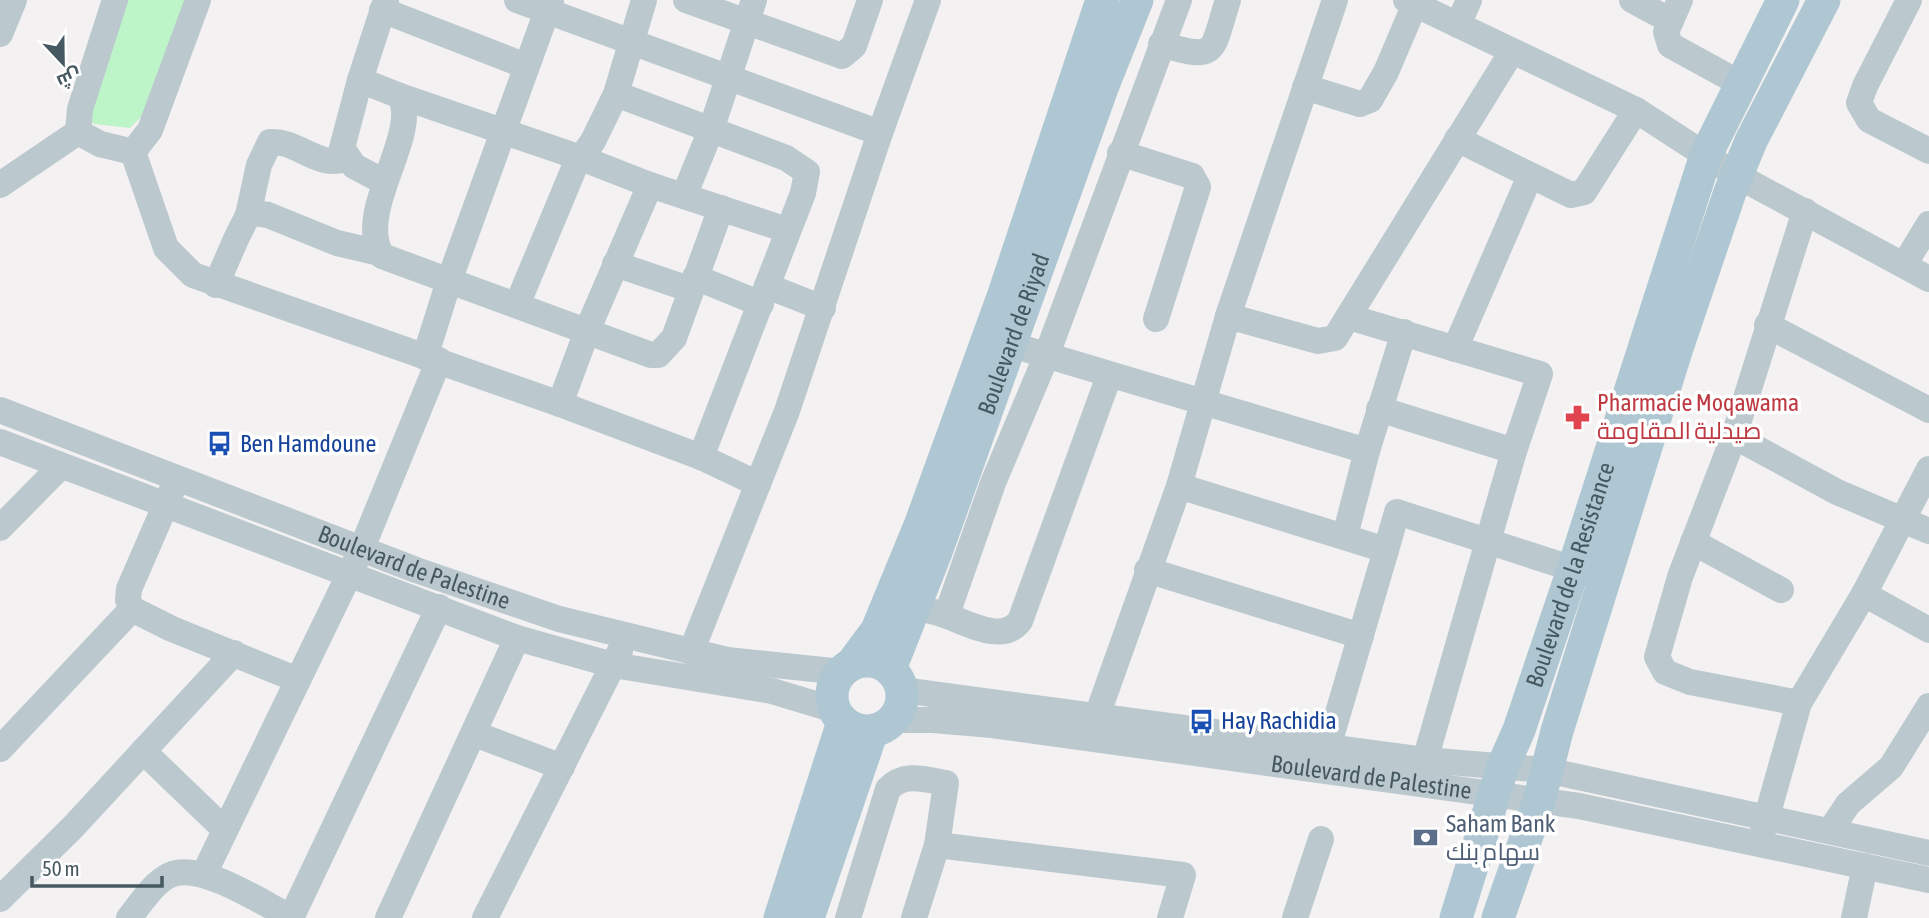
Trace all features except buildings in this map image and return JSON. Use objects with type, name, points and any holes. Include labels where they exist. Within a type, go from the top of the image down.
[{"type":"main road","name":"Boulevard de Riyad","points":[[780,918],[872,707],[931,611],[999,342],[1102,0]]},
{"type":"main road","name":"Boulevard de Riyad","points":[[847,668],[877,630],[999,342],[1136,0]]},
{"type":"main road","name":"Boulevard de la Resistance","points":[[1456,918],[1499,781],[1573,570],[1706,155],[1783,0]]},
{"type":"main road","name":"Boulevard de la Resistance","points":[[1498,918],[1543,785],[1676,351],[1736,175],[1824,0]]},
{"type":"main road","points":[[864,661],[878,663],[872,707],[832,697],[834,683],[847,668],[864,661]]},
{"type":"main road","name":"Boulevard de Riyad","points":[[808,918],[872,707]]},
{"type":"street","points":[[0,34],[14,0]]},
{"type":"street","points":[[78,132],[80,109],[115,0]]},
{"type":"street","points":[[133,152],[150,131],[198,0]]},
{"type":"street","points":[[517,0],[549,5],[634,42],[880,134]]},
{"type":"street","points":[[517,304],[567,183],[616,94],[634,42],[644,0]]},
{"type":"street","points":[[686,0],[751,10],[842,56],[854,46],[870,0]]},
{"type":"street","points":[[691,652],[758,484],[823,308],[880,134],[928,0]]},
{"type":"street","points":[[1109,376],[1020,621],[1007,632],[996,633],[931,611],[993,483],[1046,357],[1179,0]]},
{"type":"street","points":[[1161,44],[1197,55],[1207,52],[1214,43],[1228,0]]},
{"type":"street","points":[[1094,727],[1147,570],[1180,486],[1228,316],[1335,0]]},
{"type":"street","points":[[1458,25],[1469,0]]},
{"type":"street","points":[[1632,0],[1675,10],[1666,32],[1670,45],[1741,85]]},
{"type":"street","points":[[1909,0],[1859,103],[1869,120],[1929,151]]},
{"type":"street","points":[[1305,87],[1360,104],[1370,100],[1386,72],[1411,2],[1511,53],[1636,110],[1736,175],[1929,279]]},
{"type":"street","points":[[347,159],[342,141],[384,5],[526,66]]},
{"type":"street","points":[[204,874],[362,548],[432,359],[449,281],[549,5]]},
{"type":"street","points":[[684,196],[711,130],[751,10]]},
{"type":"street","points":[[1228,316],[1325,342],[1335,338],[1511,53]]},
{"type":"street","points":[[359,80],[650,185],[787,230]]},
{"type":"street","points":[[616,94],[786,158],[804,168],[808,177],[701,457]]},
{"type":"street","points":[[400,96],[404,104],[404,123],[384,182],[376,224],[380,253],[386,259],[517,304],[650,355],[662,354],[674,338],[721,208]]},
{"type":"street","points":[[1457,139],[1571,195],[1584,192],[1636,110]]},
{"type":"street","points":[[78,132],[100,144],[133,152]]},
{"type":"street","points":[[0,185],[78,132]]},
{"type":"street","points":[[216,285],[248,215],[259,165],[271,142],[283,144],[327,162],[347,159],[384,182]]},
{"type":"street","points":[[133,152],[166,248],[193,275],[560,404],[701,457],[758,484]]},
{"type":"street","points":[[1120,153],[1192,176],[1198,187],[1156,319]]},
{"type":"street","points":[[1455,349],[1530,176]]},
{"type":"street","points":[[560,404],[587,331],[650,185]]},
{"type":"street","points":[[1799,703],[1690,682],[1669,674],[1661,667],[1658,650],[1693,542],[1734,436],[1766,325],[1805,211]]},
{"type":"street","points":[[248,215],[261,213],[316,237],[361,251],[380,253]]},
{"type":"street","points":[[1904,265],[1929,224]]},
{"type":"street","points":[[615,264],[692,283],[823,308]]},
{"type":"street","points":[[1349,317],[1540,374],[1514,452],[1426,760]]},
{"type":"street","points":[[1766,325],[1929,410]]},
{"type":"street","points":[[1345,536],[1367,451],[1404,332]]},
{"type":"street","points":[[999,342],[1109,376],[1142,382],[1367,451]]},
{"type":"street","points":[[1380,409],[1514,452]]},
{"type":"street","points":[[0,442],[8,413]]},
{"type":"street","name":"Boulevard de Palestine","points":[[8,413],[362,548],[558,619],[727,660],[847,668]]},
{"type":"street","points":[[1734,436],[1837,492],[1917,525]]},
{"type":"street","name":"Boulevard de Palestine","points":[[0,442],[517,638],[614,665],[872,707],[1328,747],[1426,760],[1499,781]]},
{"type":"street","points":[[0,528],[61,467]]},
{"type":"street","points":[[1760,844],[1799,703],[1864,594],[1917,525],[1929,469]]},
{"type":"street","points":[[177,478],[130,589],[128,600],[132,609],[172,629],[298,680]]},
{"type":"street","points":[[1180,486],[1387,550]]},
{"type":"street","points":[[1355,500],[1490,541],[1573,570],[1607,578]]},
{"type":"street","points":[[1328,747],[1397,512]]},
{"type":"street","points":[[1693,542],[1780,590]]},
{"type":"street","points":[[1147,570],[1361,636]]},
{"type":"street","points":[[1864,594],[1929,630]]},
{"type":"street","points":[[129,918],[168,876],[178,872],[204,874],[292,918],[439,607]]},
{"type":"street","points":[[1,746],[132,609]]},
{"type":"street","points":[[485,918],[627,637]]},
{"type":"street","points":[[388,918],[517,638]]},
{"type":"street","points":[[0,899],[234,653]]},
{"type":"street","points":[[1830,831],[1848,804],[1891,767],[1925,721]]},
{"type":"street","name":"Boulevard de Palestine","points":[[1094,727],[1543,785],[1767,818],[1929,853]]},
{"type":"street","points":[[475,734],[562,767]]},
{"type":"street","points":[[143,751],[225,830]]},
{"type":"street","points":[[848,918],[888,789],[897,780],[906,778],[946,783],[937,845],[914,918]]},
{"type":"street","name":"Boulevard de Palestine","points":[[1543,785],[1578,806],[1929,880]]},
{"type":"street","points":[[1295,918],[1321,839]]},
{"type":"street","points":[[937,845],[1183,875],[1170,918]]},
{"type":"street","points":[[1854,918],[1865,866]]},
{"type":"green space","points":[[118,0],[188,0],[145,113],[130,128],[94,124],[80,111]]},
{"type":"place","name":"Pharmacie Moqawama صيدلية المقاومة","points":[[1577,417]]},
{"type":"place","name":"Ben Hamdoune","points":[[220,444]]},
{"type":"place","name":"Hay Rachidia","points":[[1201,721]]},
{"type":"place","name":"Saham Bank سهام بنك","points":[[1426,838]]}]
